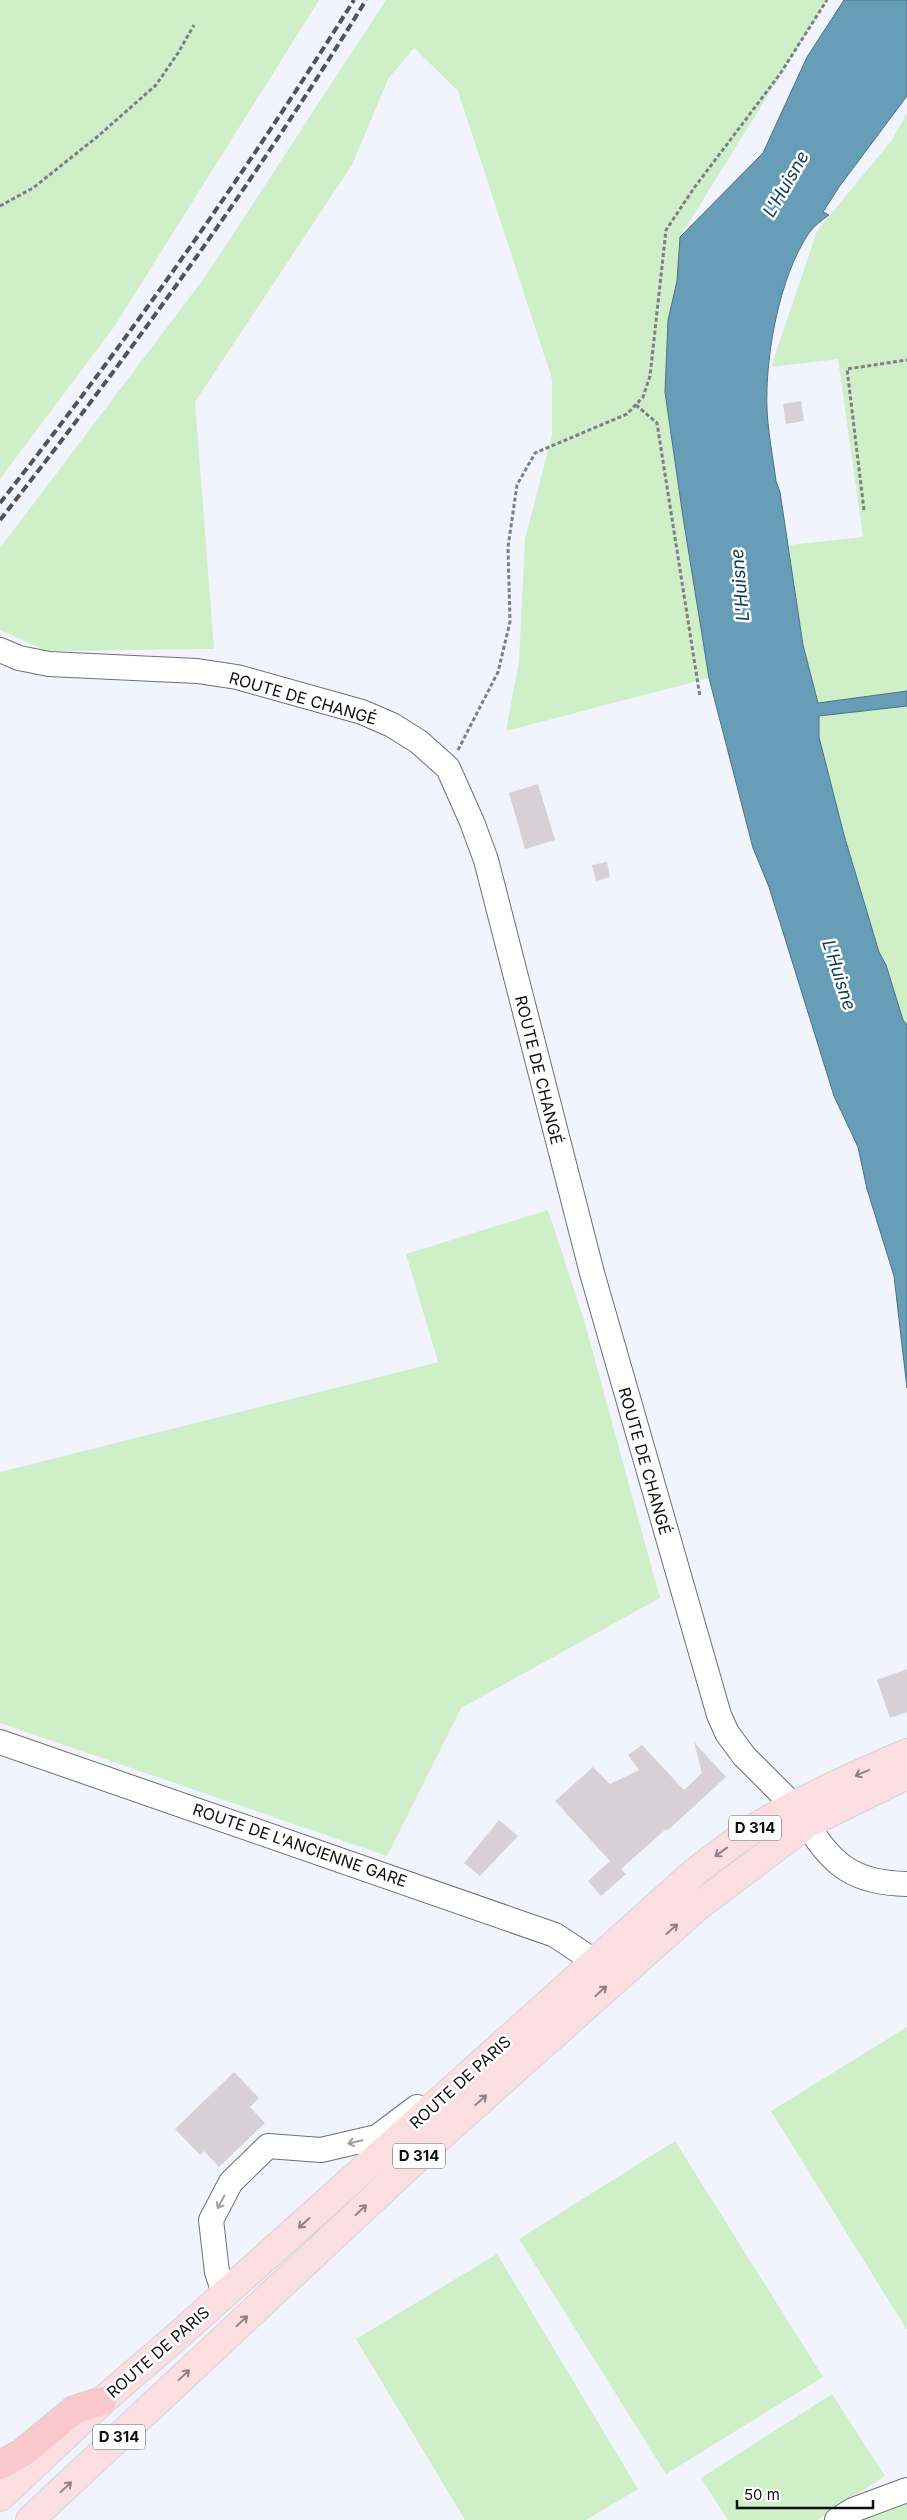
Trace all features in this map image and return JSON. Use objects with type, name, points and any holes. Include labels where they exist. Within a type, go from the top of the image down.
[{"type":"highway","points":[[0,2465],[22,2453],[74,2410],[102,2402]]},
{"type":"main road","name":"ROUTE DE PARIS","points":[[30,2520],[446,2131],[835,1784],[907,1754]]},
{"type":"main road","name":"ROUTE DE PARIS","points":[[0,2497],[102,2402],[696,1871],[757,1827],[800,1815],[907,1775]]},
{"type":"street","name":"ROUTE DE CHANGÉ","points":[[0,650],[19,658],[49,664],[197,671],[236,677],[362,712],[392,724],[419,742],[448,768],[472,822],[486,860],[592,1273],[719,1715],[727,1733],[744,1756],[800,1815],[839,1865],[853,1875],[870,1881],[907,1884]]},
{"type":"street","name":"ROUTE DE L'ANCIENNE GARE","points":[[0,1742],[555,1935],[594,1961]]},
{"type":"street","points":[[224,2293],[217,2272],[211,2220],[231,2182],[268,2146],[322,2150],[377,2137],[434,2094],[457,2085]]},
{"type":"street","points":[[837,2520],[853,2510],[907,2490]]},
{"type":"path","points":[[448,768],[498,672],[510,622],[508,547],[517,485],[535,452],[627,414],[643,397],[650,376],[666,230],[694,188],[780,74],[827,0]]},
{"type":"path","points":[[0,206],[32,188],[97,137],[156,85],[194,25]]},
{"type":"path","points":[[864,510],[847,369],[907,360]]},
{"type":"path","points":[[636,405],[657,423],[700,697]]},
{"type":"green space","points":[[0,0],[319,0],[114,327],[0,479]]},
{"type":"green space","points":[[386,0],[827,0],[680,237],[677,281],[668,320],[665,392],[709,678],[506,731],[519,661],[525,539],[552,435],[552,379],[458,91],[414,48],[388,79],[352,165],[195,402],[214,649],[47,651],[0,630],[0,548],[205,277]]},
{"type":"green space","points":[[907,113],[907,691],[818,703],[803,645],[789,545],[863,537],[838,359],[771,367],[817,231],[892,140]]},
{"type":"green space","points":[[907,706],[907,1025],[903,1020],[886,966],[879,952],[844,835],[819,737],[819,716]]},
{"type":"green space","points":[[548,1210],[584,1320],[660,1598],[461,1708],[387,1856],[0,1723],[0,1472],[438,1362],[406,1254]]},
{"type":"green space","points":[[907,2027],[907,2330],[771,2111]]},
{"type":"green space","points":[[675,2141],[823,2377],[666,2474],[519,2239]]},
{"type":"green space","points":[[497,2254],[638,2489],[586,2520],[465,2520],[356,2339]]},
{"type":"green space","points":[[832,2394],[885,2476],[817,2520],[728,2520],[701,2478]]},
{"type":"green space","points":[[907,2503],[907,2520],[866,2520],[864,2513]]},
{"type":"water","name":"L'Huisne","points":[[844,0],[907,0],[907,96],[839,187],[823,212],[829,215],[811,230],[798,251],[782,294],[776,318],[768,366],[767,409],[769,436],[776,481],[780,492],[803,645],[818,703],[907,691],[907,706],[819,716],[819,737],[844,835],[879,952],[886,965],[903,1020],[907,1025],[907,1388],[894,1276],[867,1189],[858,1147],[834,1096],[769,887],[753,848],[709,678],[665,392],[668,320],[677,281],[680,237],[763,153],[807,57]]},
{"type":"building","points":[[801,401],[804,421],[786,424],[783,404]]},
{"type":"building","points":[[538,784],[555,840],[525,849],[509,793]]},
{"type":"building","points":[[607,862],[610,877],[596,881],[592,865]]},
{"type":"building","points":[[907,1669],[907,1712],[890,1718],[877,1680]]},
{"type":"building","points":[[694,1742],[726,1777],[667,1831],[666,1829],[621,1869],[626,1874],[601,1896],[588,1881],[610,1861],[555,1801],[593,1767],[610,1784],[639,1770],[628,1755],[642,1745],[684,1790],[702,1773]]},
{"type":"building","points":[[499,1820],[518,1836],[480,1876],[464,1863]]},
{"type":"building","points":[[234,2072],[259,2098],[250,2107],[265,2123],[219,2167],[204,2151],[200,2155],[175,2129]]},
{"type":"railway","points":[[0,503],[94,381],[184,256],[271,129],[354,0]]},
{"type":"railway","points":[[0,520],[97,394],[236,200],[366,0]]}]
